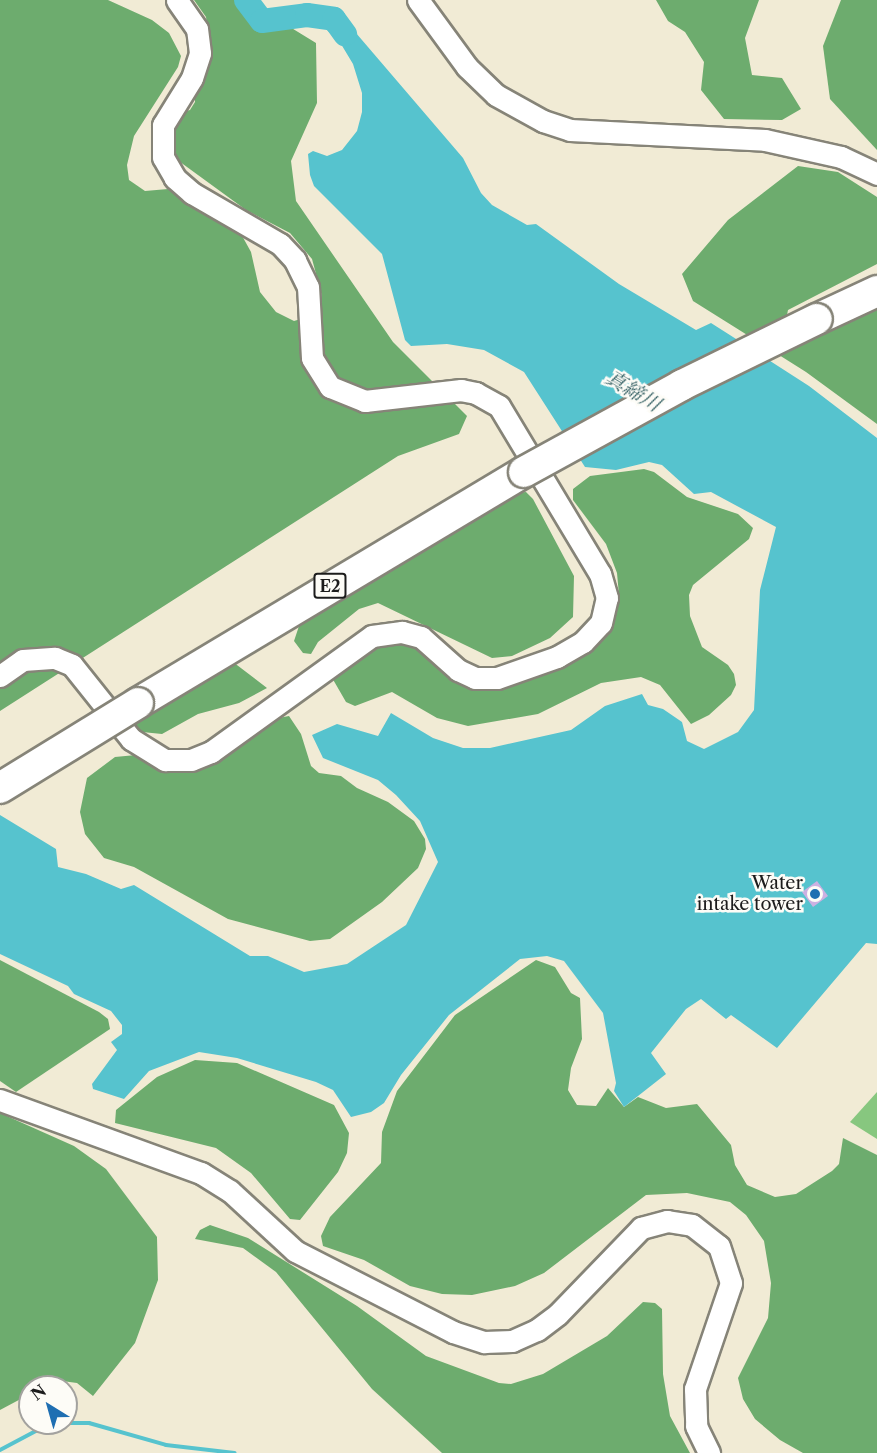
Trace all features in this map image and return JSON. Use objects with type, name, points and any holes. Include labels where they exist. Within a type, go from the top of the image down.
[{"type":"highway","name":"E2","points":[[0,788],[524,472],[681,385],[877,291]]},
{"type":"street","points":[[0,676],[23,660],[43,657],[72,665],[131,739],[165,760],[191,760],[211,752],[372,636],[402,632],[422,638],[458,670],[475,678],[497,678],[557,657],[583,642],[601,623],[607,598],[600,574],[506,413],[489,399],[461,390],[365,401],[337,392],[322,378],[312,358],[308,287],[295,260],[280,244],[192,194],[175,178],[163,157],[163,125],[192,78],[200,53],[197,29],[177,0]]},
{"type":"street","points":[[418,0],[466,67],[496,95],[543,121],[570,130],[765,140],[841,157],[877,174]]},
{"type":"street","points":[[0,1100],[201,1173],[230,1191],[295,1251],[453,1332],[484,1342],[512,1341],[537,1330],[558,1314],[641,1228],[667,1221],[692,1225],[719,1246],[731,1283],[694,1389],[696,1426],[709,1453]]},
{"type":"green space","points":[[0,0],[108,0],[152,20],[169,33],[181,56],[178,67],[134,136],[127,165],[129,180],[145,191],[168,189],[235,223],[251,252],[260,292],[276,312],[294,321],[317,314],[322,296],[312,259],[290,233],[246,210],[176,159],[175,114],[190,110],[195,102],[194,86],[210,48],[206,17],[194,0],[246,0],[316,43],[317,103],[291,161],[296,201],[393,342],[467,416],[459,434],[398,456],[0,711]]},
{"type":"green space","points":[[656,0],[759,0],[745,38],[752,75],[782,78],[801,109],[782,120],[724,119],[701,90],[704,62],[685,32],[668,21]]},
{"type":"green space","points":[[841,0],[877,0],[877,150],[830,99],[823,46]]},
{"type":"green space","points":[[798,166],[838,172],[877,197],[877,264],[788,310],[787,315],[804,338],[877,308],[877,424],[806,372],[693,301],[682,274],[728,220]]},
{"type":"green space","points":[[644,469],[654,472],[687,497],[738,514],[753,528],[749,539],[693,585],[689,595],[690,616],[702,647],[728,665],[734,674],[736,685],[731,695],[709,715],[691,724],[660,685],[641,677],[601,683],[538,714],[468,726],[437,718],[392,692],[355,706],[346,702],[331,676],[371,645],[403,641],[466,681],[611,625],[619,595],[617,573],[606,544],[573,500],[573,489],[590,476]]},
{"type":"green space","points":[[526,492],[533,499],[574,576],[573,617],[550,638],[512,656],[492,658],[378,603],[359,609],[318,642],[311,654],[303,653],[294,641],[301,620],[515,493]]},
{"type":"green space","points":[[233,662],[267,688],[239,703],[198,714],[162,734],[142,732],[129,724]]},
{"type":"green space","points":[[289,716],[301,734],[311,766],[319,773],[341,776],[357,788],[388,802],[414,821],[425,839],[426,849],[418,868],[382,902],[330,939],[310,941],[228,919],[134,867],[104,858],[85,834],[80,812],[87,778],[115,757],[136,755],[164,769],[268,720]]},
{"type":"green space","points":[[0,960],[99,1012],[108,1019],[110,1029],[16,1092],[0,1081]]},
{"type":"green space","points":[[536,960],[555,967],[571,993],[580,998],[582,1039],[571,1068],[568,1090],[577,1105],[596,1106],[608,1088],[624,1107],[638,1097],[666,1108],[697,1104],[731,1145],[735,1165],[747,1185],[775,1197],[796,1194],[832,1171],[839,1164],[843,1138],[877,1155],[877,1453],[803,1453],[780,1440],[755,1419],[743,1399],[738,1378],[768,1318],[771,1283],[764,1241],[746,1215],[730,1202],[687,1193],[646,1195],[544,1273],[515,1286],[472,1295],[442,1294],[410,1286],[364,1260],[323,1246],[321,1236],[330,1217],[381,1163],[382,1132],[397,1091],[455,1015]]},
{"type":"green space","points":[[195,1060],[237,1063],[334,1105],[349,1133],[347,1153],[338,1172],[300,1220],[290,1219],[251,1173],[216,1148],[115,1123],[116,1110],[157,1077]]},
{"type":"green space","points":[[877,1092],[877,1139],[850,1122]]},
{"type":"green space","points":[[0,1113],[74,1146],[106,1169],[157,1237],[158,1280],[135,1343],[93,1396],[78,1384],[78,1375],[18,1375],[18,1400],[0,1410]]},
{"type":"green space","points":[[210,1225],[248,1238],[357,1306],[426,1356],[499,1383],[511,1384],[543,1374],[607,1336],[643,1302],[655,1303],[662,1309],[663,1374],[670,1416],[690,1453],[442,1453],[372,1389],[276,1272],[243,1248],[195,1239],[200,1230]]},
{"type":"water","points":[[322,12],[338,12],[463,158],[481,193],[492,205],[527,225],[536,224],[619,284],[696,330],[711,323],[809,386],[877,438],[877,944],[866,943],[777,1048],[731,1015],[726,1019],[701,999],[686,1009],[651,1053],[666,1074],[624,1107],[614,1091],[616,1083],[603,1013],[564,961],[547,956],[520,959],[449,1015],[401,1075],[384,1103],[371,1112],[351,1117],[333,1090],[316,1082],[237,1058],[199,1052],[149,1071],[124,1099],[93,1089],[92,1084],[117,1050],[111,1042],[122,1034],[122,1025],[111,1011],[74,994],[68,986],[0,954],[0,815],[56,849],[58,867],[86,874],[121,889],[134,885],[250,956],[268,956],[304,972],[347,964],[406,925],[438,862],[420,821],[396,795],[378,780],[323,758],[312,735],[337,724],[378,736],[391,713],[433,738],[463,748],[490,748],[571,730],[605,706],[642,694],[648,705],[663,709],[682,722],[687,741],[704,749],[738,732],[754,710],[760,590],[776,527],[711,492],[694,494],[662,465],[649,462],[616,470],[585,467],[524,372],[484,350],[447,344],[411,346],[405,340],[382,254],[314,186],[310,175],[308,154],[313,151],[327,156],[342,150],[357,131],[362,112],[362,93],[353,64],[341,44],[320,23]]},
{"type":"building","name":"Water intake tower","points":[[817,881],[828,896],[813,907],[802,892]]},
{"type":"waterway","name":"真締川","points":[[246,0],[262,21],[307,15],[334,19],[345,34]]},
{"type":"waterway","points":[[78,1423],[89,1423],[166,1445],[235,1453]]},
{"type":"waterway","points":[[0,1450],[28,1435]]},
{"type":"place","name":"Water intake tower","points":[[815,894]]}]
